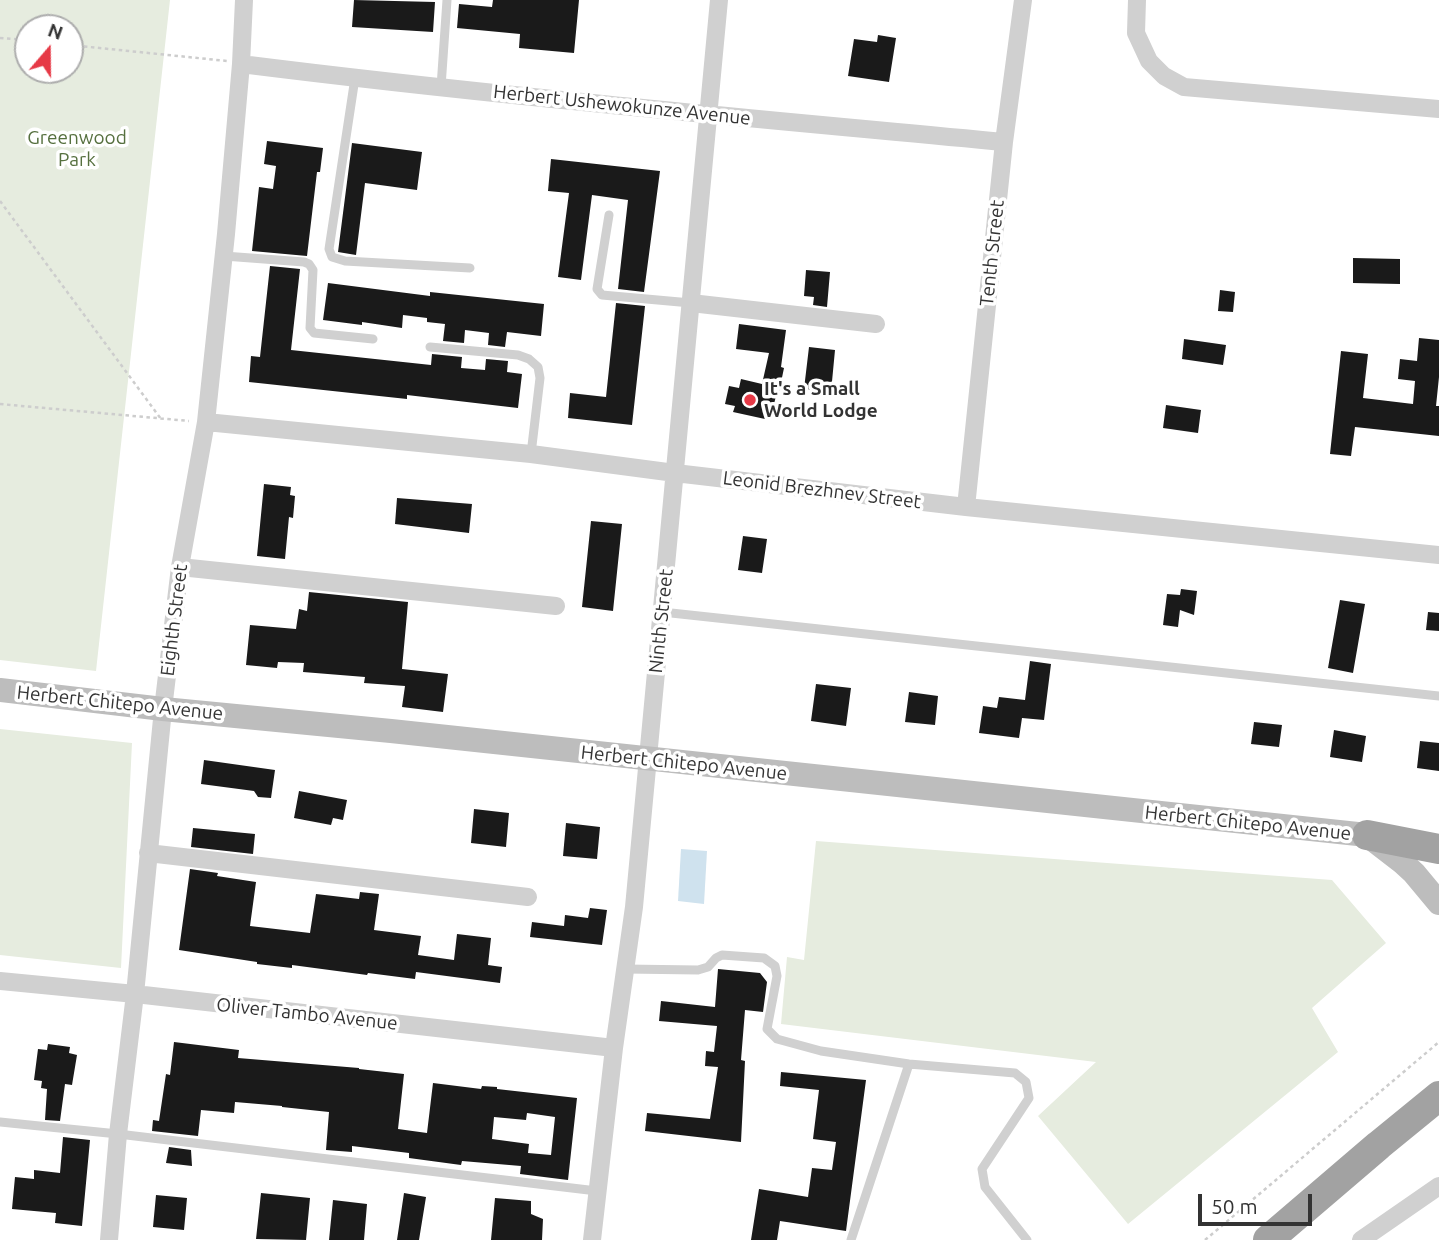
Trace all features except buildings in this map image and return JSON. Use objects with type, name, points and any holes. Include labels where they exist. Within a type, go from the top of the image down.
[{"type":"highway","points":[[1367,835],[1439,849]]},
{"type":"highway","points":[[1268,1240],[1439,1096]]},
{"type":"main road","name":"Herbert Chitepo Avenue","points":[[0,690],[1367,835]]},
{"type":"main road","points":[[1367,835],[1408,867],[1439,903]]},
{"type":"street","name":"Eighth Street","points":[[109,1240],[163,709],[180,567],[206,422],[224,256],[241,64],[243,0]]},
{"type":"street","name":"Ninth Street","points":[[592,1240],[614,1048],[634,907],[719,0]]},
{"type":"street","name":"Tenth Street","points":[[966,507],[1004,142],[1023,0]]},
{"type":"street","points":[[1137,0],[1136,33],[1149,61],[1164,76],[1184,87],[1439,109]]},
{"type":"street","name":"Herbert Ushewokunze Avenue","points":[[241,64],[442,87],[1004,142]]},
{"type":"street","points":[[691,303],[876,324]]},
{"type":"street","name":"Leonid Brezhnev Street","points":[[206,422],[531,454],[966,507],[1439,555]]},
{"type":"street","points":[[180,567],[556,606]]},
{"type":"street","points":[[148,853],[527,897]]},
{"type":"street","name":"Oliver Tambo Avenue","points":[[0,981],[614,1048]]},
{"type":"street","points":[[1361,1240],[1439,1186]]},
{"type":"lane","points":[[442,87],[447,0]]},
{"type":"lane","points":[[355,78],[328,249],[332,257],[345,261],[470,268]]},
{"type":"lane","points":[[609,215],[597,289],[602,295],[691,303]]},
{"type":"lane","points":[[224,256],[309,264],[313,270],[310,328],[314,333],[373,339]]},
{"type":"lane","points":[[430,347],[518,355],[538,366],[540,378],[531,454]]},
{"type":"lane","points":[[662,612],[1439,696]]},
{"type":"lane","points":[[625,969],[698,970],[708,967],[722,955],[764,958],[775,966],[777,976],[767,1029],[777,1039],[821,1051],[909,1064],[1015,1073],[1026,1082],[1028,1098],[982,1168],[985,1187],[1027,1240]]},
{"type":"lane","points":[[851,1240],[909,1064]]},
{"type":"lane","points":[[0,1122],[597,1191]]},
{"type":"path","points":[[84,46],[241,64]]},
{"type":"path","points":[[0,201],[161,419]]},
{"type":"path","points":[[0,404],[206,422]]},
{"type":"path","points":[[1205,1240],[1439,1042]]},
{"type":"green space","name":"Greenwood Park","points":[[0,0],[170,0],[96,671],[0,660]]},
{"type":"green space","points":[[0,729],[132,743],[121,968],[0,955]]},
{"type":"green space","points":[[816,841],[1332,880],[1386,943],[1312,1008],[1338,1052],[1128,1224],[1038,1116],[1096,1062],[781,1024],[787,957],[804,960]]},
{"type":"water","points":[[681,849],[707,851],[704,904],[678,901]]},
{"type":"place","name":"It's a Small World Lodge","points":[[750,400]]}]
